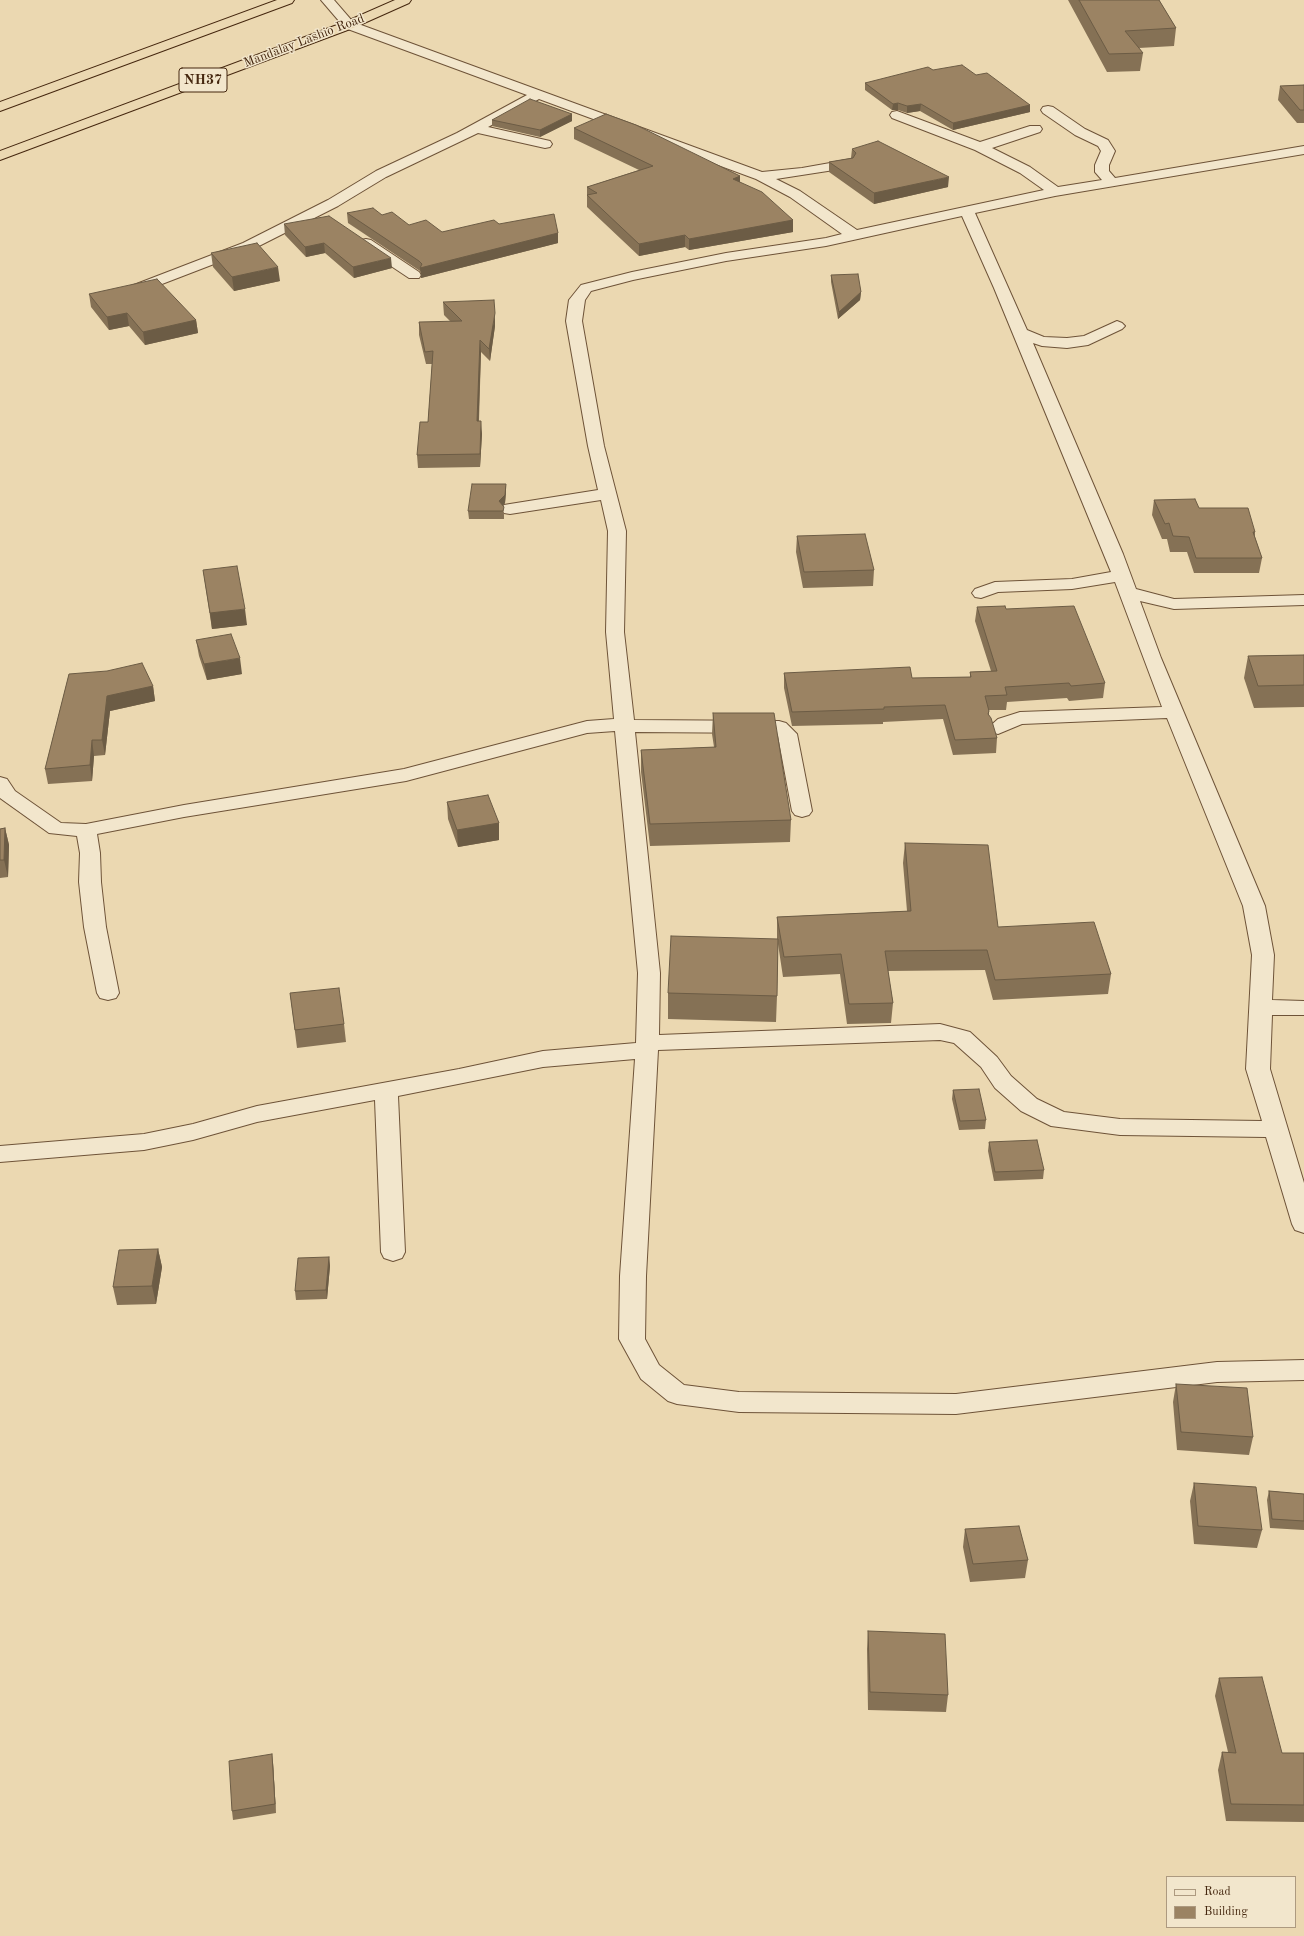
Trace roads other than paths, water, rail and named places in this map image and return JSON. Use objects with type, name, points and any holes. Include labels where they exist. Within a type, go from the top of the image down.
[{"type":"highway","points":[[0,107],[288,0]]},
{"type":"highway","name":"Mandalay Lashio Road","points":[[0,156],[349,25],[405,0]]},
{"type":"street","points":[[326,0],[349,25],[762,176],[795,194],[854,236]]},
{"type":"street","points":[[127,293],[248,246],[329,205],[381,174],[428,153],[538,94]]},
{"type":"street","points":[[1048,110],[1080,132],[1104,143],[1108,151],[1102,165],[1102,172],[1113,183]]},
{"type":"street","points":[[897,115],[980,146],[1025,170],[1056,192]]},
{"type":"street","points":[[476,128],[544,144]]},
{"type":"street","points":[[980,146],[1035,129]]},
{"type":"street","points":[[1304,150],[1056,192],[854,236],[719,258],[632,276],[586,288],[578,300],[574,321],[596,446],[617,531],[615,632],[649,973],[647,1046],[633,1276],[632,1339],[650,1372],[677,1394],[739,1402],[956,1404],[1218,1372],[1304,1370]]},
{"type":"street","points":[[762,176],[802,172],[847,164]]},
{"type":"street","points":[[329,205],[334,221]]},
{"type":"street","points":[[967,211],[1021,332],[1122,574],[1174,712],[1254,906],[1263,955],[1258,1070],[1304,1224]]},
{"type":"street","points":[[354,234],[414,275]]},
{"type":"street","points":[[1021,332],[1042,341],[1067,343],[1088,340],[1117,326]]},
{"type":"street","points":[[510,509],[608,494]]},
{"type":"street","points":[[981,593],[995,587],[1072,584],[1104,579],[1122,574]]},
{"type":"street","points":[[1129,593],[1174,604],[1304,600]]},
{"type":"street","points":[[998,728],[1005,723],[1020,718],[1174,712]]},
{"type":"street","points":[[0,783],[8,794],[56,829],[86,830],[184,811],[406,775],[540,738],[587,727],[609,725],[779,727],[787,734],[802,811]]},
{"type":"street","points":[[86,830],[90,853],[90,882],[95,927],[108,993]]},
{"type":"street","points":[[1261,1007],[1304,1008]]},
{"type":"street","points":[[0,1154],[144,1142],[194,1132],[257,1114],[459,1077],[543,1059],[647,1046],[940,1032],[962,1037],[989,1062],[1003,1082],[1029,1105],[1059,1120],[1120,1127],[1276,1129]]},
{"type":"street","points":[[386,1090],[393,1252]]}]
